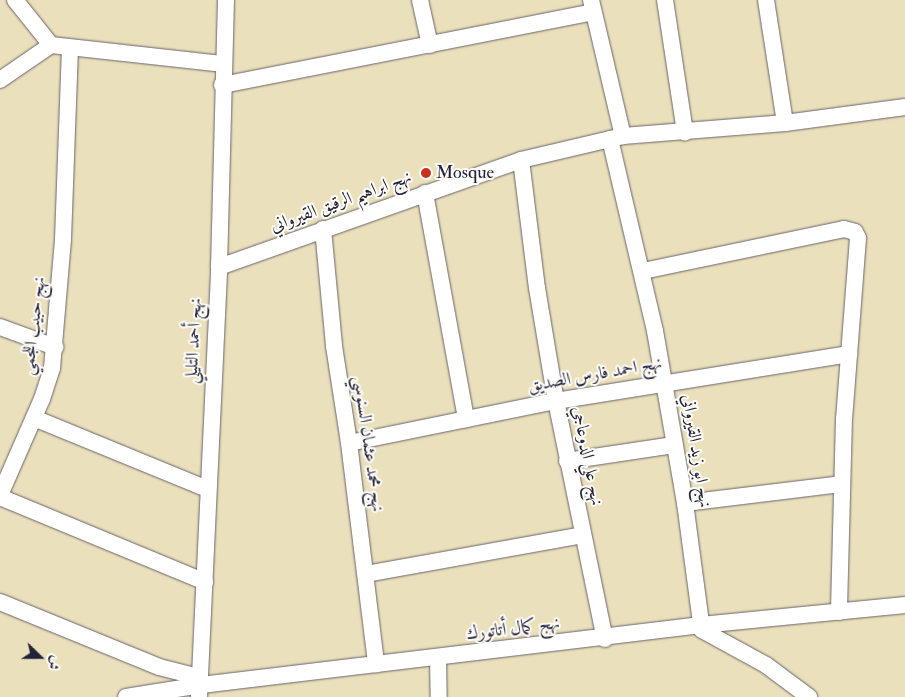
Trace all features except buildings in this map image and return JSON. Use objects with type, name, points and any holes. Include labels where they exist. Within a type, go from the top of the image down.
[{"type":"street","points":[[15,0],[51,45],[70,49],[222,64]]},
{"type":"street","name":"نهج أحمد التليلي","points":[[200,686],[205,582],[206,489],[219,268],[222,64],[226,0]]},
{"type":"street","points":[[420,0],[430,45]]},
{"type":"street","points":[[665,0],[686,132]]},
{"type":"street","points":[[766,0],[785,123]]},
{"type":"street","points":[[222,85],[430,45],[592,6]]},
{"type":"street","name":"نهج ابو زيد القيرواني","points":[[592,6],[665,383],[685,503],[701,625]]},
{"type":"street","points":[[0,80],[51,45]]},
{"type":"street","name":"نهج حبيب اللجمي","points":[[0,496],[48,383],[55,347],[63,239],[70,49]]},
{"type":"street","name":"نهج ابراهيم الرقيق القيرواني","points":[[219,268],[323,229],[521,160],[617,137],[785,123],[905,107]]},
{"type":"street","name":"نهج علي الدوعاجي","points":[[521,160],[537,288],[556,401],[582,535],[605,639]]},
{"type":"street","points":[[425,193],[466,419]]},
{"type":"street","name":"نهج محمد عثمان السنوسي","points":[[323,229],[334,346],[349,443],[376,664]]},
{"type":"street","points":[[643,271],[844,229],[855,232],[858,238],[841,484],[839,612]]},
{"type":"street","points":[[0,327],[55,347]]},
{"type":"street","name":"نهج احمد فارس الصديق","points":[[349,443],[556,401],[849,354]]},
{"type":"street","points":[[34,418],[206,489]]},
{"type":"street","points":[[568,461],[674,445]]},
{"type":"street","points":[[685,503],[841,484]]},
{"type":"street","points":[[0,496],[205,582]]},
{"type":"street","points":[[366,574],[582,535]]},
{"type":"street","points":[[0,602],[159,667],[200,686]]},
{"type":"street","name":"نهج كمال أتاتورك","points":[[126,697],[376,664],[605,639],[701,625],[905,605]]},
{"type":"street","points":[[701,625],[704,633],[766,665],[809,697]]},
{"type":"street","points":[[438,658],[439,697]]},
{"type":"place","name":"Mosque","points":[[426,173]]}]
